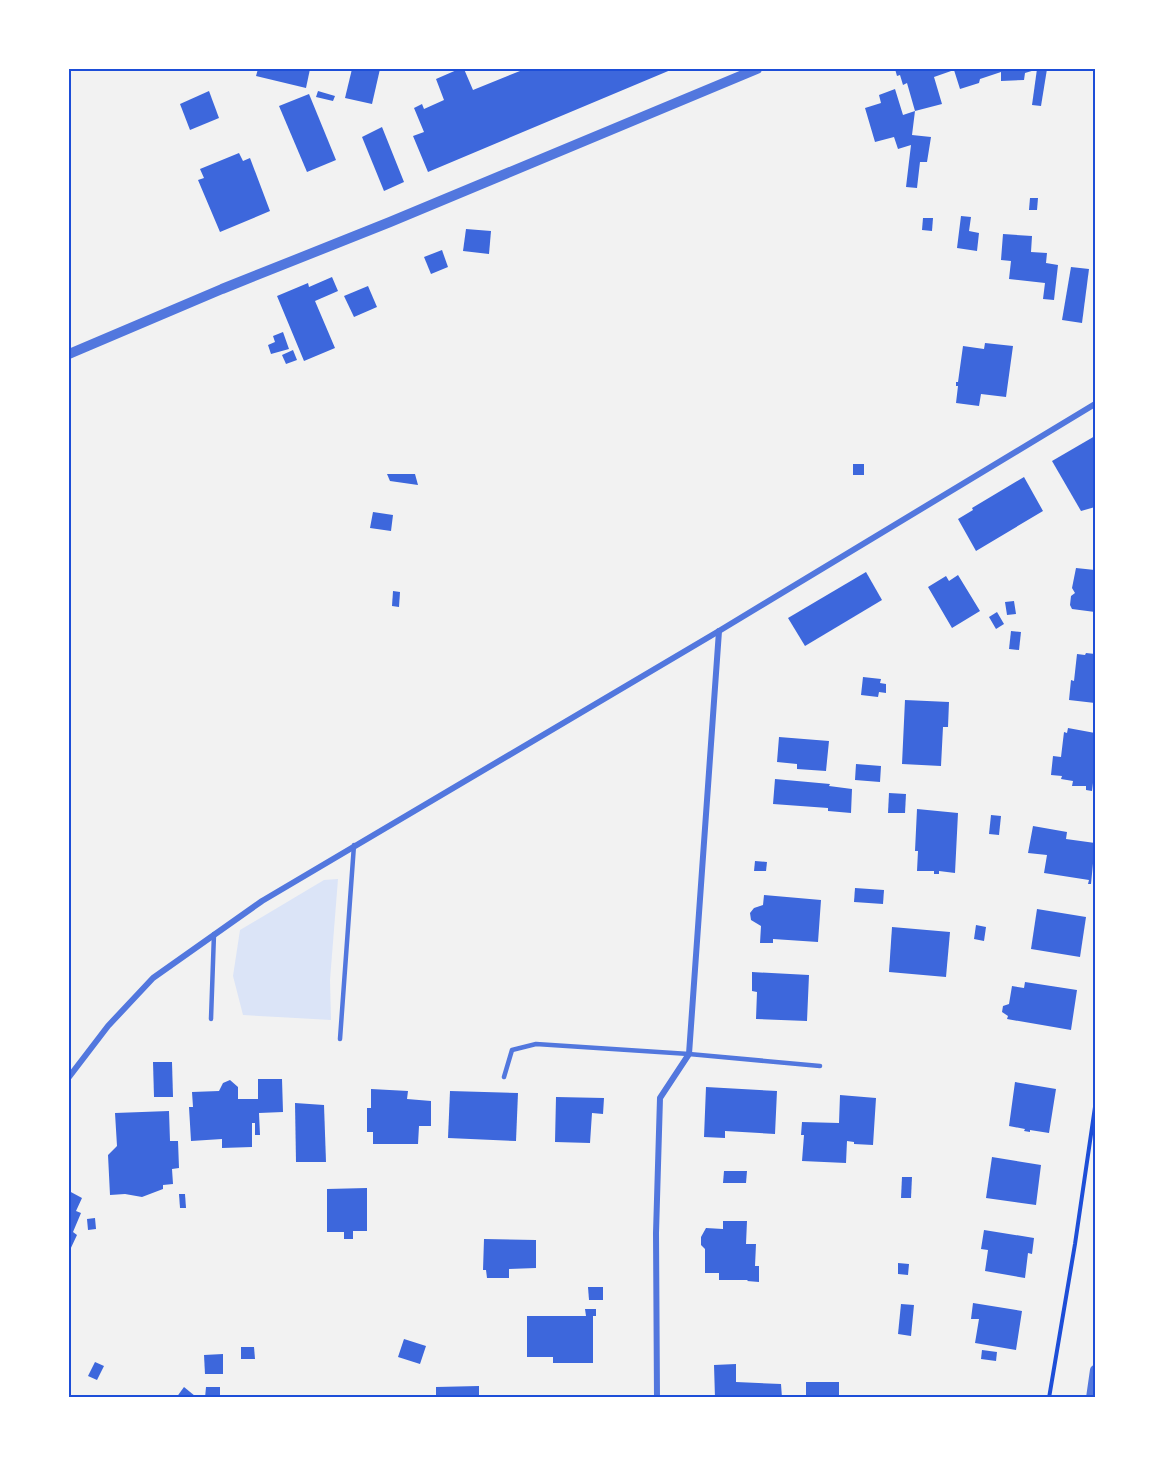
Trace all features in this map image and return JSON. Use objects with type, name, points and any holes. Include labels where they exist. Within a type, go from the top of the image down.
[{"type":"street","points":[[69,354],[757,69]]},
{"type":"street","points":[[69,1077],[108,1026],[153,978],[262,901],[719,631],[1095,404]]},
{"type":"street","points":[[657,1398],[656,1233],[660,1098],[689,1054],[719,631]]},
{"type":"street","points":[[1091,1398],[1095,1370]]},
{"type":"lane","points":[[340,1039],[354,845]]},
{"type":"lane","points":[[211,1019],[214,934]]},
{"type":"lane","points":[[504,1077],[512,1050],[536,1044],[689,1054],[820,1066]]},
{"type":"path","points":[[1049,1398],[1095,1107]]},
{"type":"shaded area","points":[[338,879],[330,980],[331,1020],[243,1015],[233,976],[240,930],[324,880]]},
{"type":"building","points":[[258,69],[310,69],[306,88],[256,76]]},
{"type":"building","points":[[352,69],[380,69],[372,104],[345,98]]},
{"type":"building","points":[[464,69],[473,90],[525,69],[673,69],[428,172],[413,136],[424,132],[414,108],[422,104],[424,109],[444,100],[436,79]]},
{"type":"building","points":[[895,69],[1035,70],[1025,73],[1024,80],[1001,81],[1001,72],[960,89],[954,70],[934,77],[942,104],[915,111],[907,83],[903,85]]},
{"type":"building","points":[[1037,69],[1047,69],[1041,106],[1032,105]]},
{"type":"building","points":[[895,89],[903,115],[915,111],[912,135],[931,137],[927,162],[920,162],[917,188],[906,187],[911,145],[898,149],[894,137],[875,142],[865,108],[881,103],[879,95]]},
{"type":"building","points":[[209,91],[219,118],[190,130],[180,104]]},
{"type":"building","points":[[318,91],[335,96],[333,101],[316,97]]},
{"type":"building","points":[[309,94],[336,160],[307,172],[279,106]]},
{"type":"building","points":[[382,127],[404,182],[384,191],[362,137]]},
{"type":"building","points":[[239,153],[243,161],[250,158],[270,211],[220,232],[198,180],[204,178],[200,169]]},
{"type":"building","points":[[1030,198],[1038,198],[1037,210],[1029,210]]},
{"type":"building","points":[[961,216],[971,217],[969,231],[979,233],[977,251],[957,248]]},
{"type":"building","points":[[923,218],[933,218],[932,231],[922,230]]},
{"type":"building","points":[[466,229],[491,231],[489,254],[463,251]]},
{"type":"building","points":[[1003,234],[1032,236],[1031,252],[1047,253],[1046,263],[1058,265],[1054,300],[1043,299],[1045,283],[1009,279],[1011,261],[1001,260]]},
{"type":"building","points":[[442,250],[448,267],[431,274],[424,257]]},
{"type":"building","points":[[1071,267],[1089,269],[1082,323],[1062,320]]},
{"type":"building","points":[[332,277],[338,291],[315,301],[335,348],[304,361],[277,296],[308,283],[309,287]]},
{"type":"building","points":[[368,286],[377,307],[354,317],[344,296]]},
{"type":"building","points":[[283,332],[289,349],[271,354],[268,345],[275,342],[273,336]]},
{"type":"building","points":[[985,343],[1013,346],[1006,397],[981,394],[979,406],[956,403],[958,386],[956,382],[958,382],[963,346],[984,349]]},
{"type":"building","points":[[293,350],[297,360],[286,364],[282,355]]},
{"type":"building","points":[[1095,436],[1095,507],[1081,511],[1052,461]]},
{"type":"building","points":[[853,464],[864,464],[864,475],[853,475]]},
{"type":"building","points":[[387,474],[415,474],[418,485],[390,481]]},
{"type":"building","points":[[1024,477],[1043,511],[976,551],[958,519]]},
{"type":"building","points":[[373,512],[393,515],[391,531],[370,528]]},
{"type":"building","points":[[1076,568],[1095,570],[1095,612],[1072,609],[1070,605],[1071,596],[1075,593],[1072,588]]},
{"type":"building","points":[[866,572],[882,600],[805,646],[788,618]]},
{"type":"building","points":[[958,575],[980,611],[952,628],[928,587],[946,576],[949,581]]},
{"type":"building","points":[[393,591],[400,592],[399,607],[392,606]]},
{"type":"building","points":[[1014,601],[1016,614],[1007,615],[1005,602]]},
{"type":"building","points":[[997,612],[1004,624],[996,629],[989,617]]},
{"type":"building","points":[[1011,631],[1021,632],[1019,650],[1009,649]]},
{"type":"building","points":[[1086,653],[1095,654],[1095,703],[1069,700],[1077,654],[1085,655]]},
{"type":"building","points":[[863,677],[881,679],[880,683],[886,684],[886,693],[879,692],[878,697],[861,695]]},
{"type":"building","points":[[905,700],[949,702],[948,727],[943,727],[941,766],[902,764]]},
{"type":"building","points":[[1068,728],[1095,733],[1095,783],[1093,783],[1092,791],[1086,790],[1086,786],[1072,786],[1073,781],[1061,779],[1062,776],[1051,775],[1053,756],[1061,757],[1064,732],[1067,733]]},
{"type":"building","points":[[779,737],[829,741],[826,771],[797,769],[797,764],[777,762]]},
{"type":"building","points":[[856,764],[881,766],[880,782],[855,780]]},
{"type":"building","points":[[775,779],[830,784],[829,786],[852,789],[851,813],[828,811],[828,808],[773,804]]},
{"type":"building","points":[[889,793],[906,794],[905,813],[888,813]]},
{"type":"building","points":[[917,809],[958,813],[955,873],[939,871],[939,874],[934,874],[934,871],[917,871],[918,851],[915,851]]},
{"type":"building","points":[[991,815],[1001,816],[999,835],[989,834]]},
{"type":"building","points":[[1033,826],[1067,832],[1066,839],[1095,843],[1091,884],[1088,884],[1089,880],[1044,873],[1047,855],[1028,853]]},
{"type":"building","points":[[755,861],[767,862],[766,871],[754,871]]},
{"type":"building","points":[[855,888],[884,890],[883,904],[854,902]]},
{"type":"building","points":[[764,895],[821,900],[818,942],[773,939],[773,943],[760,943],[761,926],[751,920],[750,913],[754,908],[763,905]]},
{"type":"building","points":[[1037,909],[1086,917],[1080,957],[1031,949]]},
{"type":"building","points":[[976,925],[986,927],[984,941],[974,939]]},
{"type":"building","points":[[892,927],[950,932],[946,977],[889,972]]},
{"type":"building","points":[[752,972],[809,975],[807,1021],[756,1019],[757,992],[752,991]]},
{"type":"building","points":[[1025,982],[1077,990],[1071,1030],[1007,1019],[1008,1016],[1002,1012],[1003,1006],[1009,1004],[1012,986],[1024,988]]},
{"type":"building","points":[[153,1062],[172,1062],[173,1097],[154,1097]]},
{"type":"building","points":[[258,1079],[282,1079],[283,1112],[259,1113],[260,1135],[255,1135],[255,1123],[252,1123],[252,1147],[222,1148],[222,1139],[191,1141],[189,1107],[193,1107],[192,1092],[219,1091],[223,1083],[230,1080],[238,1087],[238,1099],[258,1099]]},
{"type":"building","points":[[1015,1082],[1056,1089],[1049,1133],[1024,1131],[1025,1129],[1009,1126]]},
{"type":"building","points":[[706,1087],[777,1091],[775,1134],[725,1131],[725,1138],[704,1137]]},
{"type":"building","points":[[371,1089],[408,1091],[407,1099],[431,1101],[431,1126],[419,1126],[418,1144],[373,1144],[373,1132],[367,1132],[367,1108],[371,1108]]},
{"type":"building","points":[[450,1091],[518,1093],[516,1141],[448,1138]]},
{"type":"building","points":[[840,1095],[876,1098],[873,1145],[854,1144],[854,1142],[847,1141],[846,1163],[802,1161],[804,1135],[801,1135],[802,1122],[839,1123]]},
{"type":"building","points":[[556,1097],[604,1098],[603,1114],[592,1113],[590,1143],[555,1142]]},
{"type":"building","points":[[295,1103],[324,1105],[326,1162],[296,1162]]},
{"type":"building","points":[[169,1111],[170,1141],[178,1141],[179,1168],[172,1169],[173,1184],[163,1185],[163,1189],[142,1197],[125,1194],[110,1195],[108,1155],[117,1146],[115,1113]]},
{"type":"building","points":[[992,1157],[1041,1165],[1036,1205],[986,1198]]},
{"type":"building","points":[[724,1171],[747,1171],[746,1183],[723,1183]]},
{"type":"building","points":[[902,1177],[912,1177],[911,1198],[901,1198]]},
{"type":"building","points":[[367,1188],[367,1231],[353,1231],[353,1239],[344,1239],[344,1232],[327,1232],[327,1189]]},
{"type":"building","points":[[69,1191],[82,1198],[76,1211],[81,1213],[73,1232],[77,1235],[69,1252]]},
{"type":"building","points":[[179,1194],[185,1194],[186,1208],[180,1208]]},
{"type":"building","points":[[95,1218],[96,1229],[88,1230],[87,1219]]},
{"type":"building","points":[[723,1221],[747,1221],[746,1244],[756,1244],[755,1266],[759,1266],[759,1282],[719,1280],[719,1273],[705,1273],[705,1249],[701,1245],[701,1237],[706,1228],[723,1229]]},
{"type":"building","points":[[984,1230],[1034,1238],[1032,1254],[1028,1253],[1025,1278],[985,1271],[988,1250],[981,1249]]},
{"type":"building","points":[[484,1239],[536,1240],[536,1268],[509,1269],[509,1278],[487,1278],[486,1270],[483,1270]]},
{"type":"building","points":[[898,1263],[909,1264],[908,1275],[898,1274]]},
{"type":"building","points":[[588,1287],[603,1287],[603,1300],[589,1300]]},
{"type":"building","points":[[973,1303],[1022,1311],[1016,1350],[975,1343],[979,1319],[971,1319]]},
{"type":"building","points":[[901,1304],[914,1305],[911,1336],[898,1334]]},
{"type":"building","points":[[585,1309],[596,1309],[596,1316],[593,1316],[593,1363],[553,1363],[553,1357],[527,1357],[527,1316],[586,1316]]},
{"type":"building","points":[[404,1339],[426,1346],[420,1364],[398,1357]]},
{"type":"building","points":[[241,1347],[254,1347],[255,1359],[241,1359]]},
{"type":"building","points":[[982,1350],[997,1352],[996,1361],[981,1359]]},
{"type":"building","points":[[223,1354],[223,1374],[205,1374],[204,1355]]},
{"type":"building","points":[[95,1362],[104,1366],[97,1380],[88,1376]]},
{"type":"building","points":[[736,1364],[736,1382],[781,1384],[782,1398],[715,1398],[714,1365]]},
{"type":"building","points":[[806,1382],[839,1382],[839,1398],[806,1398]]},
{"type":"building","points":[[479,1386],[479,1398],[436,1398],[436,1387]]},
{"type":"building","points":[[184,1387],[195,1396],[193,1398],[176,1398]]},
{"type":"building","points":[[206,1387],[220,1387],[220,1398],[205,1398]]}]
